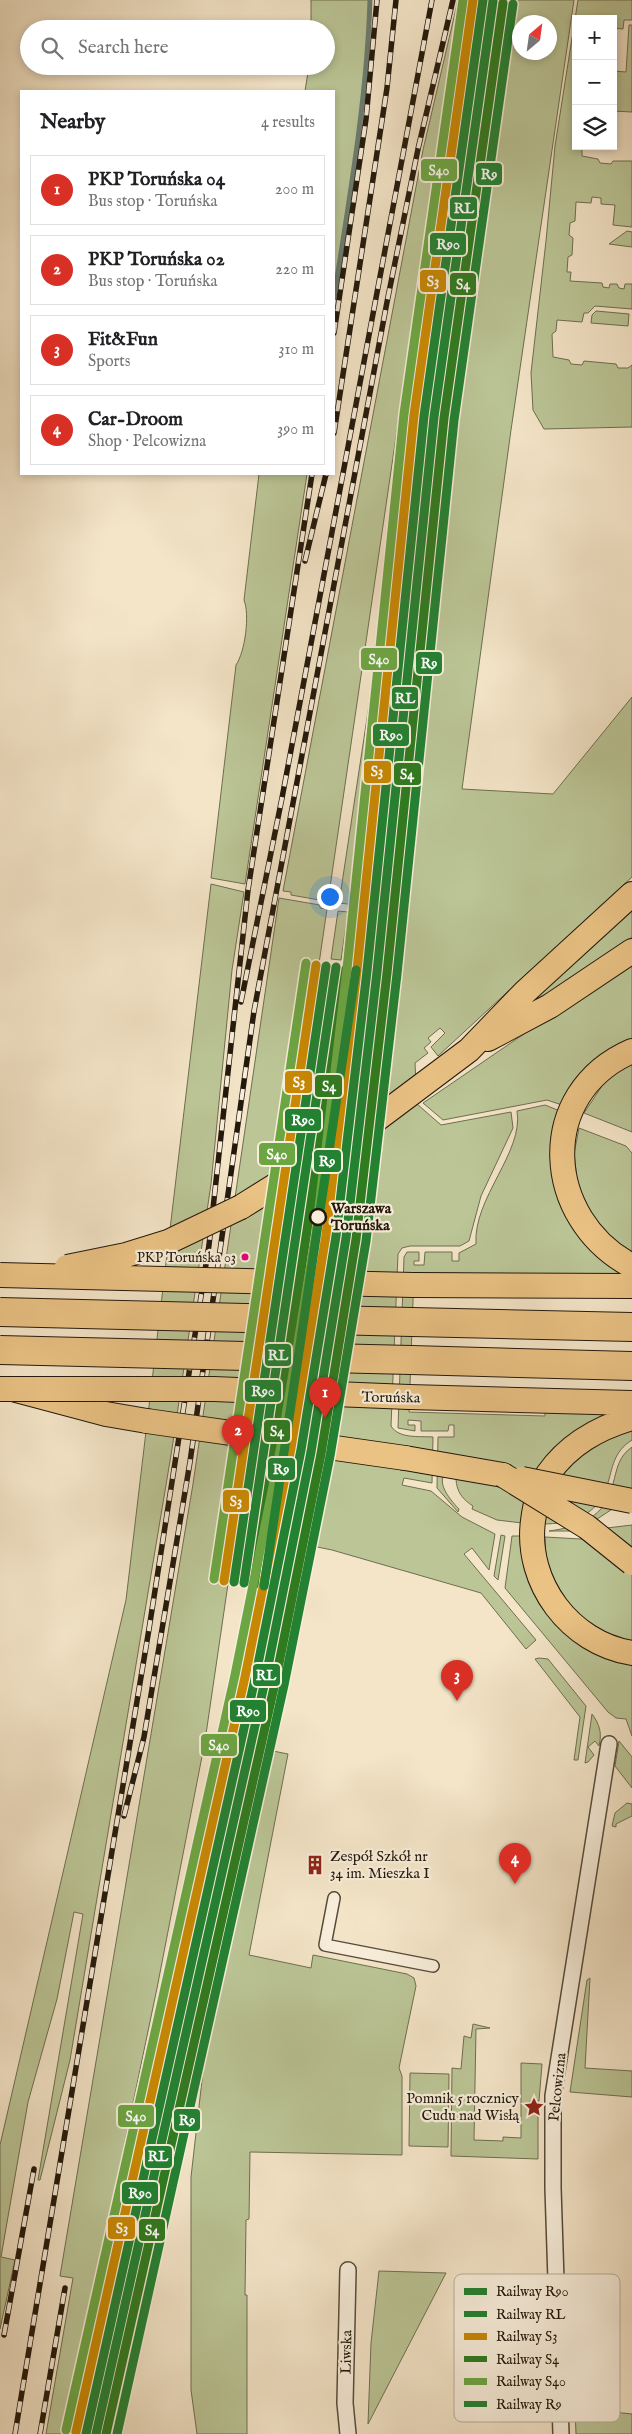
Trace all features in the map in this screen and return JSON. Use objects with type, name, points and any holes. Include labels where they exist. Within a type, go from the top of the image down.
[{"type":"highway","points":[[0,1312],[632,1327]]},
{"type":"highway","points":[[0,1350],[632,1366]]},
{"type":"main road","points":[[469,1050],[525,992],[632,894]]},
{"type":"main road","points":[[0,1274],[106,1260],[149,1249],[185,1236],[241,1207],[353,1137],[469,1050],[550,1006],[632,951]]},
{"type":"main road","points":[[632,1051],[617,1059],[600,1072],[586,1088],[570,1116],[564,1141],[562,1163],[565,1185],[581,1222],[612,1254],[632,1266]]},
{"type":"main road","points":[[0,1274],[413,1285],[632,1286]]},
{"type":"main road","points":[[6,1389],[106,1414],[380,1454],[632,1501]]},
{"type":"main road","name":"Toruńska","points":[[6,1389],[214,1389],[632,1403]]},
{"type":"main road","points":[[632,1418],[591,1434],[562,1458],[548,1474],[540,1490],[532,1530],[534,1562],[542,1583],[564,1615],[597,1642],[632,1653]]},
{"type":"main road","points":[[503,1476],[587,1527],[632,1563]]},
{"type":"street","name":"Pelcowizna","points":[[556,2274],[553,2188],[554,2096],[610,1744]]},
{"type":"street","points":[[334,1898],[325,1945],[433,1966]]},
{"type":"street","name":"Liwska","points":[[348,2270],[345,2403],[348,2434]]},
{"type":"green space","points":[[311,0],[370,0],[361,112],[335,291],[335,90],[305,90],[308,75],[335,75],[335,20],[311,20]]},
{"type":"green space","points":[[458,0],[460,0],[328,901],[325,901],[291,895],[291,892],[283,891],[423,150]]},
{"type":"green space","points":[[492,0],[574,0],[511,430],[462,789],[553,794],[632,697],[632,877],[438,1056],[431,1047],[445,1033],[440,1028],[428,1038],[431,1042],[424,1048],[428,1053],[415,1063],[417,1104],[441,1125],[511,1112],[513,1128],[481,1196],[469,1241],[460,1246],[410,1246],[402,1248],[398,1254],[391,1426],[404,1435],[433,1437],[432,1483],[404,1478],[402,1485],[431,1491],[462,1517],[495,1534],[489,1570],[472,1548],[464,1554],[536,1640],[526,1649],[481,1593],[332,1550],[293,1542],[348,1211],[434,394]]},
{"type":"green space","points":[[578,0],[632,0],[632,20],[624,20],[623,29],[617,28],[617,15],[576,15]]},
{"type":"green space","points":[[629,25],[632,25],[632,112],[617,111],[617,71],[626,72]]},
{"type":"green space","points":[[572,38],[572,150],[582,150],[582,156],[598,159],[600,163],[611,164],[613,161],[632,161],[632,227],[613,225],[615,205],[601,204],[601,198],[592,197],[591,203],[576,202],[575,221],[570,223],[569,235],[573,238],[572,255],[568,257],[567,272],[571,272],[570,281],[602,283],[603,287],[609,288],[610,284],[617,284],[619,288],[624,289],[625,284],[632,284],[632,309],[595,306],[588,313],[584,313],[582,322],[557,320],[556,331],[552,334],[553,357],[569,360],[571,364],[582,365],[584,361],[616,364],[618,368],[628,368],[632,365],[632,427],[544,429],[533,410],[531,373],[555,146]]},
{"type":"green space","points":[[627,231],[632,232],[632,247],[609,244]]},
{"type":"green space","points":[[596,311],[629,314],[628,326],[591,323],[592,315]]},
{"type":"green space","points":[[416,395],[420,396],[363,962],[348,961],[356,905],[339,903]]},
{"type":"green space","points":[[259,475],[307,475],[245,884],[211,878],[236,665],[242,651],[246,633],[247,615],[244,600]]},
{"type":"green space","points":[[211,884],[244,892],[232,970],[211,1184],[172,1449],[70,2060],[40,2180],[38,2180],[83,1914],[74,1912],[57,1999],[28,2102],[1,2257],[15,2260],[0,2329],[0,2145],[126,1600]]},
{"type":"green space","points":[[279,898],[320,905],[320,908],[327,909],[205,1741],[157,1988],[64,2434],[46,2434],[73,2278],[60,2276],[193,1484]]},
{"type":"green space","points":[[632,904],[632,937],[509,1021]]},
{"type":"green space","points":[[338,911],[348,912],[341,960],[331,959]]},
{"type":"green space","points":[[632,960],[632,1041],[562,1105],[547,1100],[443,1120],[423,1103]]},
{"type":"green space","points":[[632,1062],[632,1132],[584,1113],[606,1080]]},
{"type":"green space","points":[[545,1105],[560,1111],[558,1195],[564,1211],[571,1224],[592,1250],[632,1275],[414,1273],[409,1412],[545,1416],[545,1412],[609,1414],[522,1523],[497,1520],[472,1509],[473,1506],[462,1497],[457,1486],[457,1461],[445,1473],[442,1481],[447,1495],[459,1509],[458,1512],[437,1488],[438,1437],[454,1437],[454,1425],[449,1425],[448,1431],[421,1431],[421,1421],[408,1420],[408,1425],[415,1425],[415,1431],[398,1428],[404,1257],[407,1252],[419,1252],[419,1261],[414,1261],[414,1265],[424,1265],[425,1252],[452,1252],[452,1261],[459,1261],[459,1253],[476,1244],[477,1227],[482,1210],[513,1143],[517,1127],[517,1111]]},
{"type":"green space","points":[[579,1128],[626,1146],[632,1153],[632,1254],[602,1232],[579,1196],[574,1154]]},
{"type":"green space","points":[[632,1428],[632,1440],[617,1455],[603,1496],[597,1505],[582,1516],[572,1520],[542,1524],[555,1483],[580,1452]]},
{"type":"green space","points":[[632,1447],[632,1496],[579,1531],[549,1531],[571,1527],[598,1512],[609,1495],[621,1459]]},
{"type":"green space","points":[[632,1525],[632,1643],[593,1629],[553,1586],[546,1559],[545,1537],[581,1539],[607,1528]]},
{"type":"green space","points":[[501,1535],[505,1536],[498,1580],[494,1576]]},
{"type":"green space","points":[[512,1536],[521,1536],[524,1565],[530,1574],[632,1660],[632,1736],[626,1719],[616,1718],[608,1712],[505,1588]]},
{"type":"green space","points":[[535,1659],[548,1659],[586,1706],[578,1760],[574,1760],[580,1717]]},
{"type":"green space","points":[[592,1714],[600,1729],[600,1741],[599,1746],[595,1741],[588,1747],[594,1755],[585,1763]]},
{"type":"green space","points":[[619,1741],[632,1757],[632,1788],[615,1766]]},
{"type":"green space","points":[[258,1748],[288,1754],[249,1955],[311,1968],[313,1955],[407,1974],[414,1978],[416,1986],[399,2068],[402,2076],[402,2155],[250,2152],[249,2219],[246,2220],[245,2295],[247,2295],[247,2434],[197,2434],[191,2390],[191,2177],[215,1966],[213,1965]]},
{"type":"green space","points":[[627,1803],[632,1804],[632,1816],[616,1824],[616,1827],[612,1826],[615,1813]]},
{"type":"green space","points":[[590,1978],[585,2068],[632,2071],[632,2097],[570,2092],[587,1980]]},
{"type":"green space","points":[[473,2024],[490,2028],[476,2029],[474,2140],[503,2141],[503,2137],[521,2138],[521,2063],[542,2064],[539,2101],[530,2101],[529,2113],[538,2113],[538,2159],[451,2156],[452,2068],[461,2069],[464,2036],[471,2038]]},
{"type":"green space","points":[[410,2073],[449,2074],[448,2147],[409,2146]]},
{"type":"green space","points":[[379,2271],[446,2273],[368,2424],[371,2343]]},
{"type":"green space","points":[[620,2413],[632,2414],[632,2434],[576,2434],[576,2422],[620,2422]]},
{"type":"waterway","points":[[335,291],[361,112],[370,0]]},
{"type":"railway","points":[[335,326],[366,119],[377,0]]},
{"type":"railway","points":[[335,426],[387,88],[396,0]]},
{"type":"railway","points":[[241,1002],[282,798],[432,0]]},
{"type":"railway","points":[[124,1816],[144,1737],[190,1462],[254,1011],[387,302],[418,149],[453,0]]},
{"type":"railway","points":[[15,2434],[149,1629],[209,1245],[248,890],[312,475]]},
{"type":"railway","points":[[305,561],[326,475]]},
{"type":"railway","points":[[4,2335],[34,2169]]},
{"type":"railway","points":[[40,2434],[65,2288]]},
{"type":"rail line","name":"S40","points":[[66,2430],[235,1675],[281,1446],[316,1233],[347,969],[404,414],[463,0]]},
{"type":"rail line","name":"S3","points":[[76,2432],[245,1677],[291,1448],[326,1235],[357,970],[414,415],[473,0]]},
{"type":"rail line","name":"R90","points":[[86,2434],[255,1679],[301,1450],[336,1236],[367,971],[424,416],[483,0]]},
{"type":"rail line","name":"RL","points":[[96,2434],[265,1681],[311,1452],[346,1238],[377,972],[434,417],[493,1]]},
{"type":"rail line","name":"S4","points":[[106,2434],[275,1683],[321,1454],[356,1239],[387,973],[444,418],[503,3]]},
{"type":"rail line","name":"R9","points":[[117,2434],[284,1685],[330,1456],[366,1241],[397,974],[454,420],[513,4]]},
{"type":"rail line","name":"S40","points":[[214,1579],[306,963]]},
{"type":"rail line","name":"S3","points":[[224,1581],[316,965]]},
{"type":"rail line","name":"R90","points":[[234,1582],[326,966]]},
{"type":"rail line","name":"RL","points":[[244,1583],[336,967]]},
{"type":"rail line","name":"S4","points":[[254,1585],[346,969]]},
{"type":"rail line","name":"R9","points":[[264,1586],[356,970]]},
{"type":"place","name":"Warszawa Toruńska","points":[[318,1217]]},
{"type":"place","name":"PKP Toruńska 03","points":[[245,1257]]},
{"type":"place","name":"PKP Toruńska 04","points":[[325,1418]]},
{"type":"place","name":"PKP Toruńska 02","points":[[238,1456]]},
{"type":"place","name":"Fit&Fun","points":[[457,1701]]},
{"type":"place","name":"Zespół Szkół nr 34 im. Mieszka I","points":[[315,1865]]},
{"type":"place","name":"Car-Droom","points":[[515,1884]]},
{"type":"place","name":"Pomnik 5 rocznicy Cudu nad Wisłą","points":[[534,2107]]}]
